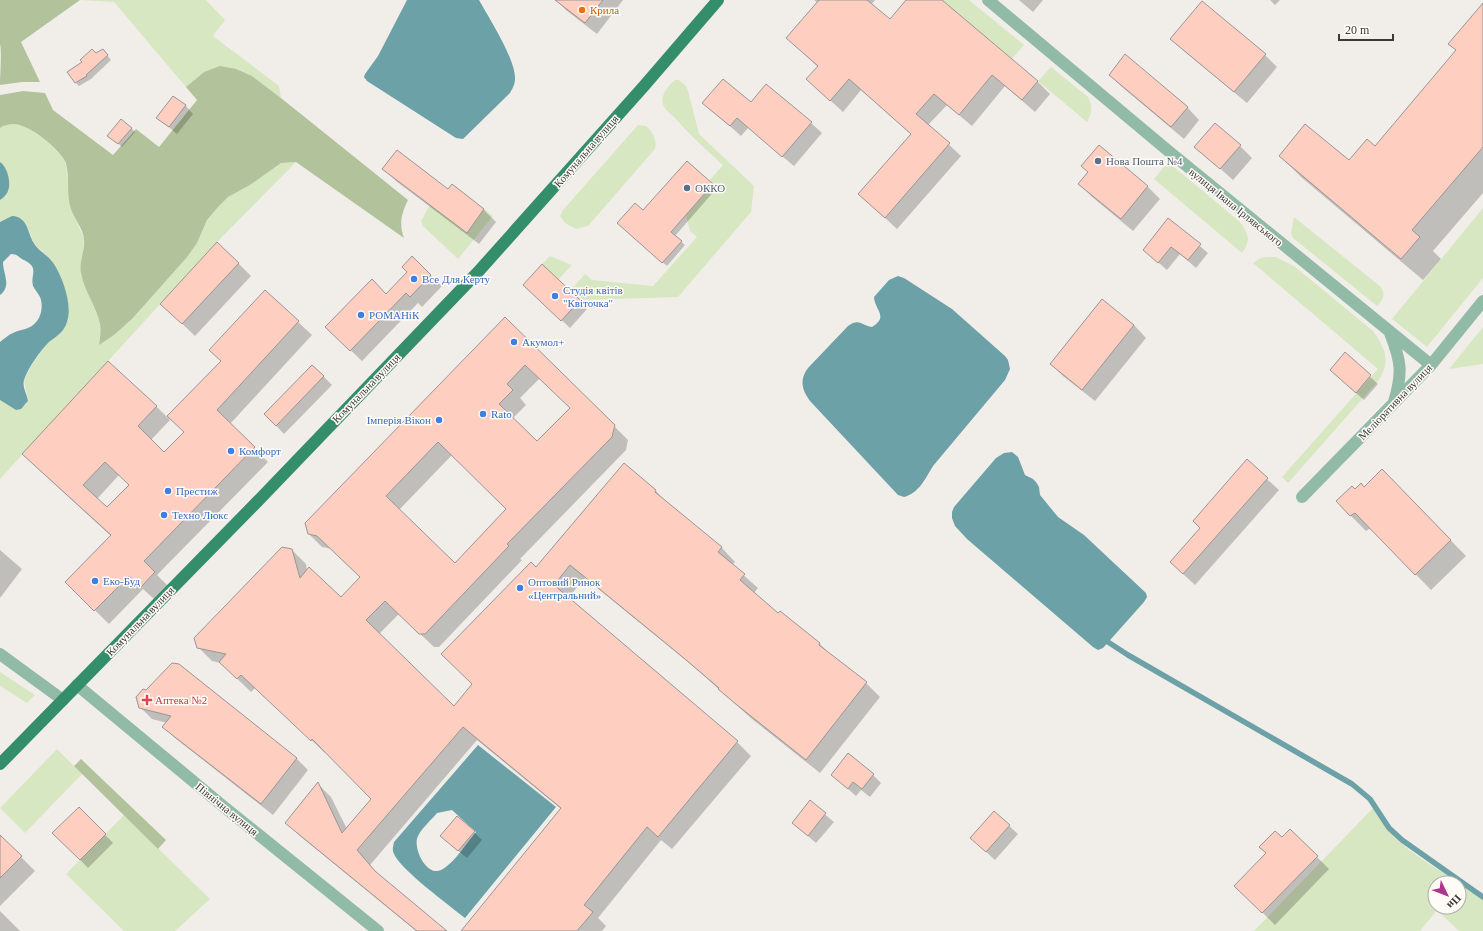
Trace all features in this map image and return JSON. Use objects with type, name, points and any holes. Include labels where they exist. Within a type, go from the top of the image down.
[{"type":"main road","name":"Комунальна вулиця","points":[[0,764],[255,504],[478,272],[644,86],[718,0]]},
{"type":"street","name":"вулиця Івана Ірлявського","points":[[988,0],[1172,154],[1431,365]]},
{"type":"street","name":"Меліоративна вулиця","points":[[1302,497],[1431,365],[1483,301]]},
{"type":"street","points":[[1389,332],[1398,352],[1400,367],[1400,383],[1393,404]]},
{"type":"street","points":[[0,654],[63,700]]},
{"type":"street","name":"Північна вулиця","points":[[78,685],[378,931]]},
{"type":"green space","points":[[0,0],[80,0],[21,42],[40,82],[22,82],[0,85]]},
{"type":"green space","points":[[80,0],[206,0],[225,20],[213,36],[279,86],[281,98],[252,76],[204,72],[186,87],[114,2]]},
{"type":"green space","points":[[942,0],[969,0],[1024,45],[1012,59]]},
{"type":"green space","points":[[220,66],[236,69],[252,76],[408,200],[402,219],[404,238],[296,162],[281,163],[250,185],[228,197],[218,207],[207,220],[197,243],[187,257],[132,319],[114,335],[99,345],[100,324],[81,273],[84,239],[82,231],[72,213],[68,192],[68,174],[66,163],[58,151],[28,128],[14,124],[0,128],[0,95],[23,91],[45,93],[53,110],[113,155],[136,129],[159,147],[197,100],[186,87],[204,72]]},
{"type":"green space","points":[[1051,67],[1088,97],[1091,104],[1091,110],[1087,122],[1038,81]]},
{"type":"green space","points":[[675,80],[679,80],[686,86],[699,134],[754,186],[751,212],[678,297],[580,300],[570,291],[585,274],[592,280],[653,286],[697,237],[690,231],[686,215],[713,185],[709,181],[723,165],[664,107],[663,95],[667,88]]},
{"type":"green space","points":[[15,123],[26,127],[45,140],[62,155],[66,164],[71,209],[84,239],[81,274],[100,322],[99,345],[114,335],[132,319],[197,243],[207,220],[228,197],[250,185],[281,163],[296,162],[217,242],[0,479],[0,400],[16,410],[26,405],[28,401],[24,380],[33,363],[45,346],[58,335],[68,320],[68,304],[59,273],[51,259],[34,244],[29,230],[6,219],[0,222],[0,200],[7,187],[8,175],[4,166],[0,162],[0,128],[5,125]]},
{"type":"green space","points":[[638,125],[646,126],[651,131],[655,139],[655,149],[588,226],[576,229],[565,223],[560,216],[563,210]]},
{"type":"green space","points":[[1168,162],[1240,222],[1248,238],[1247,245],[1242,253],[1154,179]]},
{"type":"green space","points":[[430,205],[466,233],[484,209],[493,216],[458,259],[423,226],[421,221]]},
{"type":"green space","points":[[1483,208],[1483,278],[1427,347],[1392,319]]},
{"type":"green space","points":[[1294,217],[1381,287],[1383,297],[1377,306],[1293,238],[1291,233]]},
{"type":"green space","points":[[550,256],[572,265],[558,280],[542,264]]},
{"type":"green space","points":[[1276,257],[1294,266],[1373,331],[1381,343],[1386,360],[1383,373],[1379,380],[1288,483],[1282,477],[1378,369],[1253,263],[1261,258]]},
{"type":"green space","points":[[1483,327],[1483,364],[1449,369]]},
{"type":"green space","points":[[0,672],[35,695],[27,703],[0,686]]},
{"type":"green space","points":[[57,749],[82,774],[25,833],[0,808]]},
{"type":"green space","points":[[81,759],[166,840],[158,849],[74,766]]},
{"type":"green space","points":[[1374,807],[1388,830],[1400,843],[1448,875],[1427,875],[1427,915],[1433,915],[1420,931],[1254,931]]},
{"type":"green space","points":[[124,815],[210,899],[175,931],[124,931],[66,874]]},
{"type":"green space","points":[[1467,888],[1483,899],[1483,931],[1459,931],[1442,915],[1467,915]]},
{"type":"water","points":[[407,0],[479,0],[507,50],[514,71],[514,85],[510,93],[463,139],[456,138],[367,81],[364,77],[378,56]]},
{"type":"water","points":[[0,162],[3,164],[7,172],[9,185],[7,193],[0,200]]},
{"type":"water","points":[[12,216],[22,219],[27,227],[32,241],[54,264],[65,287],[69,306],[67,323],[63,330],[49,342],[28,370],[24,380],[24,388],[28,401],[21,409],[16,410],[0,400],[0,342],[16,331],[28,328],[34,324],[40,316],[42,306],[40,297],[32,282],[32,266],[15,255],[11,254],[3,262],[6,288],[0,295],[0,222]]},
{"type":"water","points":[[898,276],[904,278],[952,309],[1005,356],[1008,360],[1010,369],[1005,380],[933,466],[918,489],[904,497],[898,495],[810,401],[803,389],[803,377],[805,372],[848,326],[858,322],[872,327],[880,320],[880,313],[874,297],[889,280]]},
{"type":"water","points":[[1012,452],[1018,457],[1025,475],[1036,482],[1039,487],[1040,495],[1058,517],[1084,535],[1146,593],[1147,597],[1144,602],[1103,648],[1098,650],[1093,647],[967,539],[955,526],[952,518],[954,507],[996,458],[1004,453]]},
{"type":"water","points":[[478,745],[556,807],[465,918],[426,887],[398,861],[393,850],[394,842]],"holes":[[[452,810],[476,832],[451,863],[441,870],[436,871],[431,869],[426,865],[419,854],[417,847],[419,833],[437,813]]]},
{"type":"building","name":"Крила","points":[[555,0],[603,0],[585,23]]},
{"type":"building","points":[[819,0],[867,0],[890,19],[906,0],[942,0],[1038,81],[1022,100],[992,75],[959,115],[934,94],[916,114],[950,143],[885,218],[858,194],[911,134],[849,79],[830,101],[806,79],[818,66],[786,38]]},
{"type":"building","points":[[1202,1],[1266,54],[1234,92],[1170,39]]},
{"type":"building","points":[[1483,3],[1483,147],[1412,230],[1420,237],[1401,259],[1279,156],[1305,124],[1349,160],[1367,139],[1375,146],[1456,50],[1448,44]]},
{"type":"building","points":[[92,49],[96,53],[103,49],[108,55],[86,75],[87,76],[75,83],[67,72],[82,62],[80,60]]},
{"type":"building","points":[[1125,54],[1188,107],[1171,127],[1109,75]]},
{"type":"building","points":[[723,79],[751,102],[766,84],[812,122],[782,157],[737,118],[730,126],[702,103]]},
{"type":"building","points":[[173,96],[186,105],[169,127],[156,118]]},
{"type":"building","points":[[121,119],[132,128],[118,144],[107,136]]},
{"type":"building","points":[[1215,123],[1241,145],[1220,169],[1194,147]]},
{"type":"building","points":[[1099,145],[1148,186],[1121,219],[1078,184],[1088,172],[1081,166]]},
{"type":"building","points":[[397,150],[448,189],[452,184],[484,209],[467,233],[382,169]]},
{"type":"building","points":[[687,161],[713,184],[671,232],[682,241],[662,263],[617,223],[635,203],[643,210]]},
{"type":"building","points":[[1168,218],[1201,244],[1188,260],[1171,247],[1158,263],[1143,250]]},
{"type":"building","points":[[217,242],[239,263],[182,324],[160,304]]},
{"type":"building","name":"РОМАНіК","points":[[412,256],[431,275],[410,297],[406,293],[350,351],[325,327],[372,279],[386,294],[407,272],[402,267]]},
{"type":"building","name":"Студія квітів \"Квіточка\"","points":[[542,264],[580,300],[561,321],[523,285]]},
{"type":"building","points":[[265,290],[299,321],[217,410],[255,447],[144,561],[155,572],[141,587],[129,576],[94,611],[65,582],[111,535],[22,454],[108,361],[157,406],[138,426],[164,452],[184,432],[167,416],[221,361],[209,350]],"holes":[[[105,462],[129,485],[107,507],[83,485]]]},
{"type":"building","points":[[1102,299],[1134,325],[1082,390],[1050,364]]},
{"type":"building","points":[[505,317],[615,425],[612,437],[507,544],[509,546],[425,634],[419,634],[385,601],[366,620],[454,706],[472,684],[441,654],[531,562],[536,567],[624,463],[656,490],[655,492],[722,547],[718,552],[745,574],[740,580],[778,613],[780,611],[820,643],[819,645],[867,682],[806,760],[737,705],[679,654],[570,565],[554,585],[738,741],[658,837],[647,827],[584,905],[593,912],[577,931],[461,931],[561,808],[463,727],[357,850],[375,871],[447,931],[417,931],[285,823],[318,782],[342,833],[371,799],[312,739],[311,741],[241,675],[237,679],[219,662],[226,654],[197,648],[194,638],[282,547],[292,549],[300,578],[309,567],[341,597],[360,577],[317,536],[308,534],[305,523]],"holes":[[[525,365],[570,408],[537,441],[499,404],[513,390],[507,384]],[[438,442],[506,509],[455,563],[386,496]]]},
{"type":"building","points":[[1345,352],[1371,375],[1356,393],[1330,370]]},
{"type":"building","points":[[312,365],[324,376],[276,426],[264,414]]},
{"type":"building","points":[[1247,459],[1268,478],[1183,574],[1170,562],[1200,528],[1193,521]]},
{"type":"building","points":[[1382,469],[1451,540],[1415,575],[1355,513],[1350,516],[1336,501],[1352,486],[1355,489],[1361,483],[1364,487]]},
{"type":"building","points":[[172,663],[179,664],[297,758],[261,804],[162,727],[171,716],[139,708],[136,697],[143,689],[146,690]]},
{"type":"building","points":[[848,753],[874,774],[862,789],[853,782],[848,789],[831,775]]},
{"type":"building","points":[[810,800],[826,813],[808,836],[792,823]]},
{"type":"building","points":[[79,807],[106,834],[80,860],[52,833]]},
{"type":"building","points":[[994,811],[1010,825],[986,852],[970,838]]},
{"type":"building","points":[[457,816],[475,831],[458,851],[440,836]]},
{"type":"building","points":[[1290,829],[1318,856],[1262,913],[1234,886],[1266,853],[1259,847],[1275,831],[1282,837]]},
{"type":"building","points":[[0,835],[22,856],[0,878]]},
{"type":"waterway","points":[[1108,642],[1352,784],[1370,799],[1389,828],[1402,840],[1483,897]]},
{"type":"place","name":"Крила","points":[[582,10]]},
{"type":"place","name":"Нова Пошта №4","points":[[1098,161]]},
{"type":"place","name":"ОККО","points":[[687,188]]},
{"type":"place","name":"Все Для Керту","points":[[414,279]]},
{"type":"place","name":"Студія квітів \"Квіточка\"","points":[[555,296]]},
{"type":"place","name":"РОМАНіК","points":[[361,315]]},
{"type":"place","name":"Акумол+","points":[[514,342]]},
{"type":"place","name":"Rato","points":[[483,414]]},
{"type":"place","name":"Імперія Вікон","points":[[439,420]]},
{"type":"place","name":"Комфорт","points":[[231,451]]},
{"type":"place","name":"Престиж","points":[[168,491]]},
{"type":"place","name":"Техно Люкс","points":[[164,515]]},
{"type":"place","name":"Еко-Буд","points":[[95,581]]},
{"type":"place","name":"Оптовий Ринок «Центральний»","points":[[520,588]]},
{"type":"place","name":"Аптека №2","points":[[147,700]]}]
